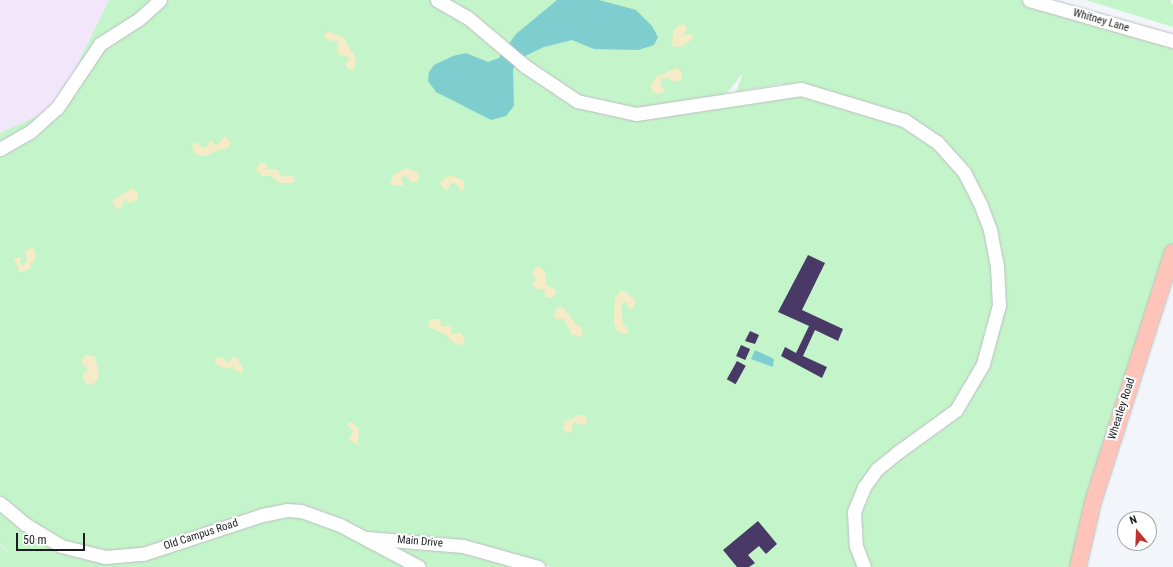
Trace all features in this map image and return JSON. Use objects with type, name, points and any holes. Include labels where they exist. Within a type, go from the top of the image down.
[{"type":"main road","name":"Wheatley Road","points":[[1078,567],[1095,495],[1173,252]]},
{"type":"street","points":[[0,149],[30,132],[57,108],[100,44],[139,19],[160,0]]},
{"type":"street","points":[[437,0],[467,17],[525,66],[577,101],[636,114],[801,89],[904,120],[937,142],[964,172],[981,206],[990,230],[997,267],[999,306],[983,364],[956,410],[877,469],[864,487],[854,512],[855,540],[864,567]]},
{"type":"street","name":"Whitney Lane","points":[[1029,0],[1173,41]]},
{"type":"street","name":"Old Campus Road","points":[[0,503],[25,524],[61,546],[105,557],[143,554],[262,515],[287,510],[317,514],[363,537]]},
{"type":"street","name":"Main Drive","points":[[363,537],[419,567]]},
{"type":"street","name":"Main Drive","points":[[363,537],[463,546],[538,567]]},
{"type":"shaded area","points":[[0,0],[109,0],[68,84],[48,111],[0,133]]},
{"type":"green space","points":[[109,0],[1029,0],[1173,44],[1173,252],[1078,567],[553,567],[369,534],[320,510],[301,504],[281,505],[142,548],[105,551],[64,541],[43,530],[0,496],[0,133],[48,111],[68,84]],"holes":[[[743,73],[736,92],[781,84],[803,85],[940,137],[801,89],[718,104]]]},
{"type":"green space","points":[[1086,0],[1170,0],[1173,5],[1173,27]]},
{"type":"green space","points":[[0,510],[104,562],[285,514],[314,519],[412,567],[0,567],[0,544],[12,556],[0,543]]},
{"type":"green space","points":[[373,541],[450,549],[527,567],[425,567]]},
{"type":"sand","points":[[685,24],[687,30],[682,35],[690,34],[694,38],[681,47],[672,46],[673,31],[680,25]]},
{"type":"sand","points":[[327,31],[343,37],[355,57],[355,68],[349,70],[345,64],[349,59],[347,56],[340,56],[337,52],[338,42],[326,39],[324,36]]},
{"type":"sand","points":[[676,68],[682,72],[681,80],[675,82],[668,78],[662,79],[660,84],[665,91],[658,94],[652,91],[651,85],[656,77]]},
{"type":"sand","points":[[225,136],[231,143],[228,148],[213,152],[208,156],[197,155],[191,146],[197,142],[204,148],[208,146],[209,140],[217,145]]},
{"type":"sand","points":[[260,162],[267,165],[267,169],[277,169],[282,177],[293,175],[294,183],[280,183],[270,176],[262,176],[256,170]]},
{"type":"sand","points":[[406,168],[419,173],[418,181],[413,183],[405,176],[402,177],[403,186],[390,185],[393,175]]},
{"type":"sand","points":[[451,175],[464,181],[464,190],[461,191],[456,183],[450,184],[448,190],[443,188],[440,183],[442,180]]},
{"type":"sand","points":[[132,188],[137,192],[138,199],[131,203],[124,200],[122,208],[116,209],[112,201]]},
{"type":"sand","points":[[33,247],[36,254],[34,261],[31,263],[31,268],[20,273],[14,258],[21,257],[20,263],[23,266],[27,260],[25,251]]},
{"type":"sand","points":[[539,266],[545,271],[546,284],[557,291],[553,298],[546,298],[544,289],[537,289],[533,285],[536,277],[532,274],[533,270]]},
{"type":"sand","points":[[621,291],[626,292],[636,301],[633,309],[628,308],[626,301],[621,305],[623,324],[628,329],[627,335],[617,331],[614,323],[615,298]]},
{"type":"sand","points":[[561,307],[565,309],[576,324],[581,327],[583,333],[581,337],[571,334],[564,319],[556,319],[554,315],[555,310]]},
{"type":"sand","points":[[430,319],[440,319],[441,326],[450,326],[452,334],[460,332],[465,340],[464,344],[457,345],[444,334],[428,327]]},
{"type":"sand","points":[[87,355],[95,357],[99,374],[97,381],[91,385],[87,384],[82,376],[88,368],[83,365],[81,359]]},
{"type":"sand","points":[[215,357],[221,357],[229,363],[232,357],[236,357],[244,370],[240,373],[231,367],[224,369],[215,363]]},
{"type":"sand","points":[[579,415],[584,415],[587,421],[585,426],[575,422],[572,425],[573,431],[568,433],[563,429],[564,422]]},
{"type":"sand","points":[[352,422],[359,429],[358,445],[349,440],[353,431],[346,424]]},
{"type":"water","points":[[557,0],[599,0],[636,10],[652,26],[658,37],[654,45],[638,50],[594,49],[572,40],[544,47],[523,57],[513,69],[514,106],[506,116],[491,120],[436,92],[428,81],[429,72],[434,65],[453,56],[466,53],[488,62],[499,58],[516,34]]},
{"type":"water","points":[[755,350],[774,359],[773,367],[751,359]]},
{"type":"building","points":[[808,255],[825,263],[802,310],[843,329],[838,341],[815,330],[803,356],[827,367],[822,378],[781,356],[785,347],[796,353],[809,326],[778,312]]},
{"type":"building","points":[[750,331],[759,335],[755,344],[745,341]]},
{"type":"building","points":[[741,345],[750,349],[745,360],[736,356]]},
{"type":"building","points":[[737,361],[746,366],[736,384],[727,379]]},
{"type":"building","points":[[758,521],[777,544],[766,554],[759,546],[748,555],[755,563],[749,567],[737,567],[723,550]]}]
